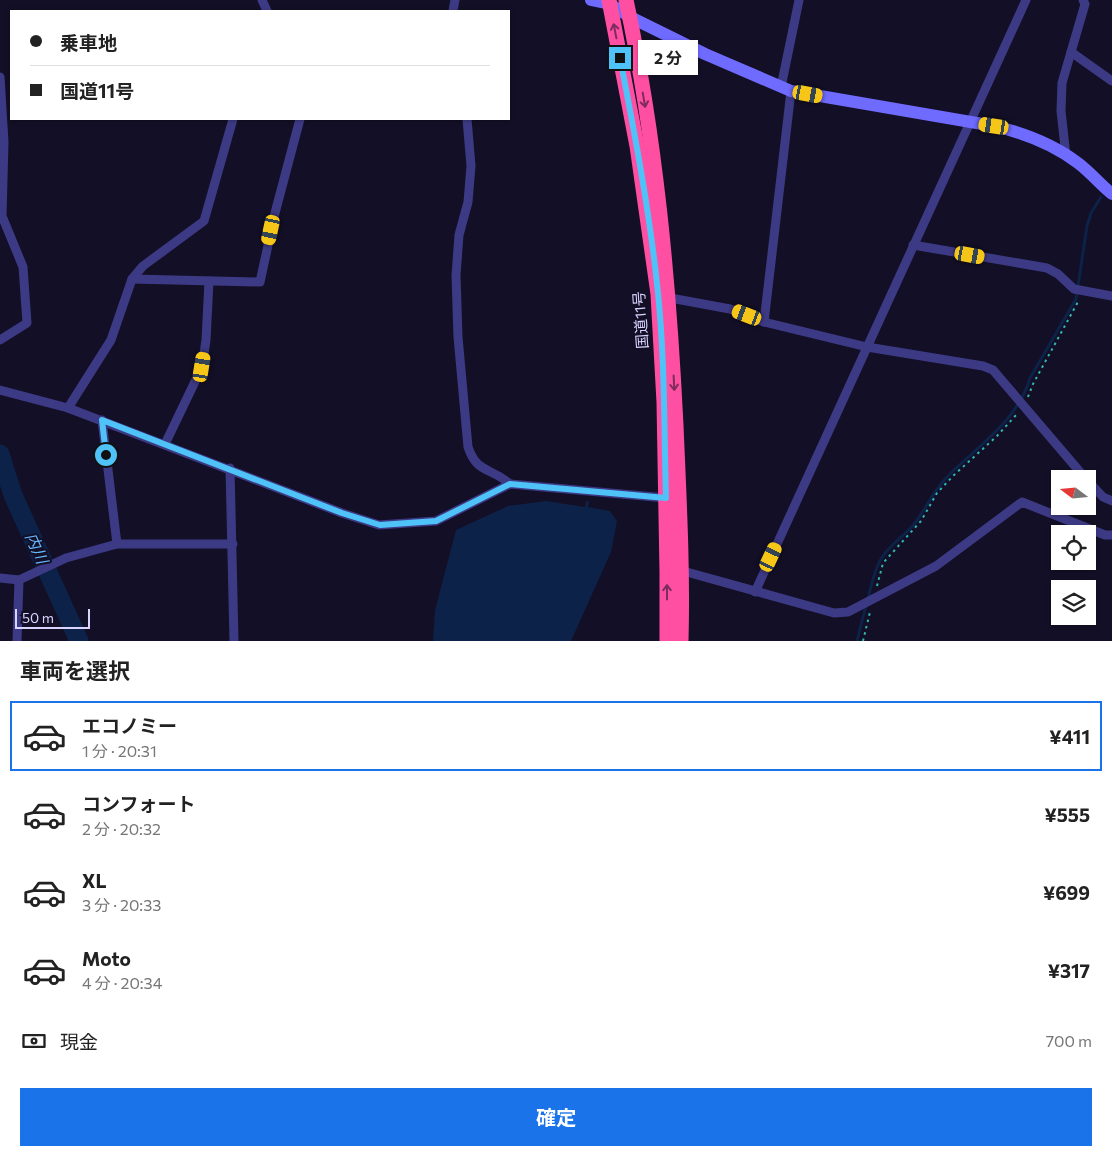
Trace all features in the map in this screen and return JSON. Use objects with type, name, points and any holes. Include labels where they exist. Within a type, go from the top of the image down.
[{"type":"highway","name":"国道11号","points":[[626,0],[654,158],[663,296],[668,572],[667,641]]},
{"type":"highway","name":"国道11号","points":[[609,2],[638,146],[673,364],[683,571],[681,641]]},
{"type":"street","points":[[591,0],[609,2],[630,17],[705,54],[786,89],[1017,132],[1051,146],[1078,163],[1112,194]]},
{"type":"street","points":[[630,17],[635,0]]},
{"type":"street","points":[[764,322],[786,89],[799,0]]},
{"type":"street","points":[[755,592],[1026,0]]},
{"type":"street","points":[[1066,156],[1060,111],[1062,83],[1085,4],[1083,0]]},
{"type":"street","points":[[1071,52],[1112,81]]},
{"type":"street","points":[[0,78],[4,142],[2,216],[22,267],[27,323],[0,340]]},
{"type":"street","points":[[68,408],[111,340],[132,279],[143,266],[204,221],[233,120]]},
{"type":"street","points":[[132,279],[260,282],[275,213],[300,120]]},
{"type":"street","points":[[467,120],[471,166],[468,202],[459,235],[456,276],[458,337],[468,447],[472,460],[484,470],[500,476],[510,484]]},
{"type":"street","points":[[913,245],[1047,268],[1058,274],[1078,291],[1112,296]]},
{"type":"street","points":[[165,444],[202,367],[206,340],[209,281]]},
{"type":"street","points":[[663,296],[730,308],[764,322],[867,347],[983,366],[993,370],[1079,470]]},
{"type":"street","points":[[0,390],[68,408],[102,420],[342,513],[380,525],[436,521],[510,484],[666,498]]},
{"type":"street","points":[[102,420],[116,544]]},
{"type":"street","points":[[230,468],[234,641]]},
{"type":"street","points":[[1096,490],[1103,498],[1112,501]]},
{"type":"street","points":[[668,572],[683,571],[834,614],[848,612],[936,566],[1022,502],[1105,535],[1112,535]]},
{"type":"street","points":[[0,578],[19,580],[66,558],[116,544],[232,544]]},
{"type":"street","points":[[17,641],[19,580]]},
{"type":"path","points":[[863,641],[869,602],[883,563],[921,521],[937,493],[954,474],[997,436],[1033,384],[1079,301],[1078,291]]},
{"type":"water","points":[[546,501],[585,507],[586,501],[589,501],[588,507],[610,511],[617,521],[611,552],[571,641],[433,641],[435,610],[456,530],[508,506]]},
{"type":"waterway","points":[[868,599],[876,568],[884,554],[915,523],[947,477],[998,429],[1017,406],[1030,378],[1076,299],[1087,226],[1091,213],[1101,197]]},
{"type":"waterway","name":"内川","points":[[0,454],[13,495],[79,641]]},
{"type":"waterway","points":[[857,641],[866,605]]},
{"type":"route","points":[[106,455],[102,420],[342,513],[380,525],[436,521],[510,484],[666,498],[664,402],[658,294],[638,146],[620,58]]}]
